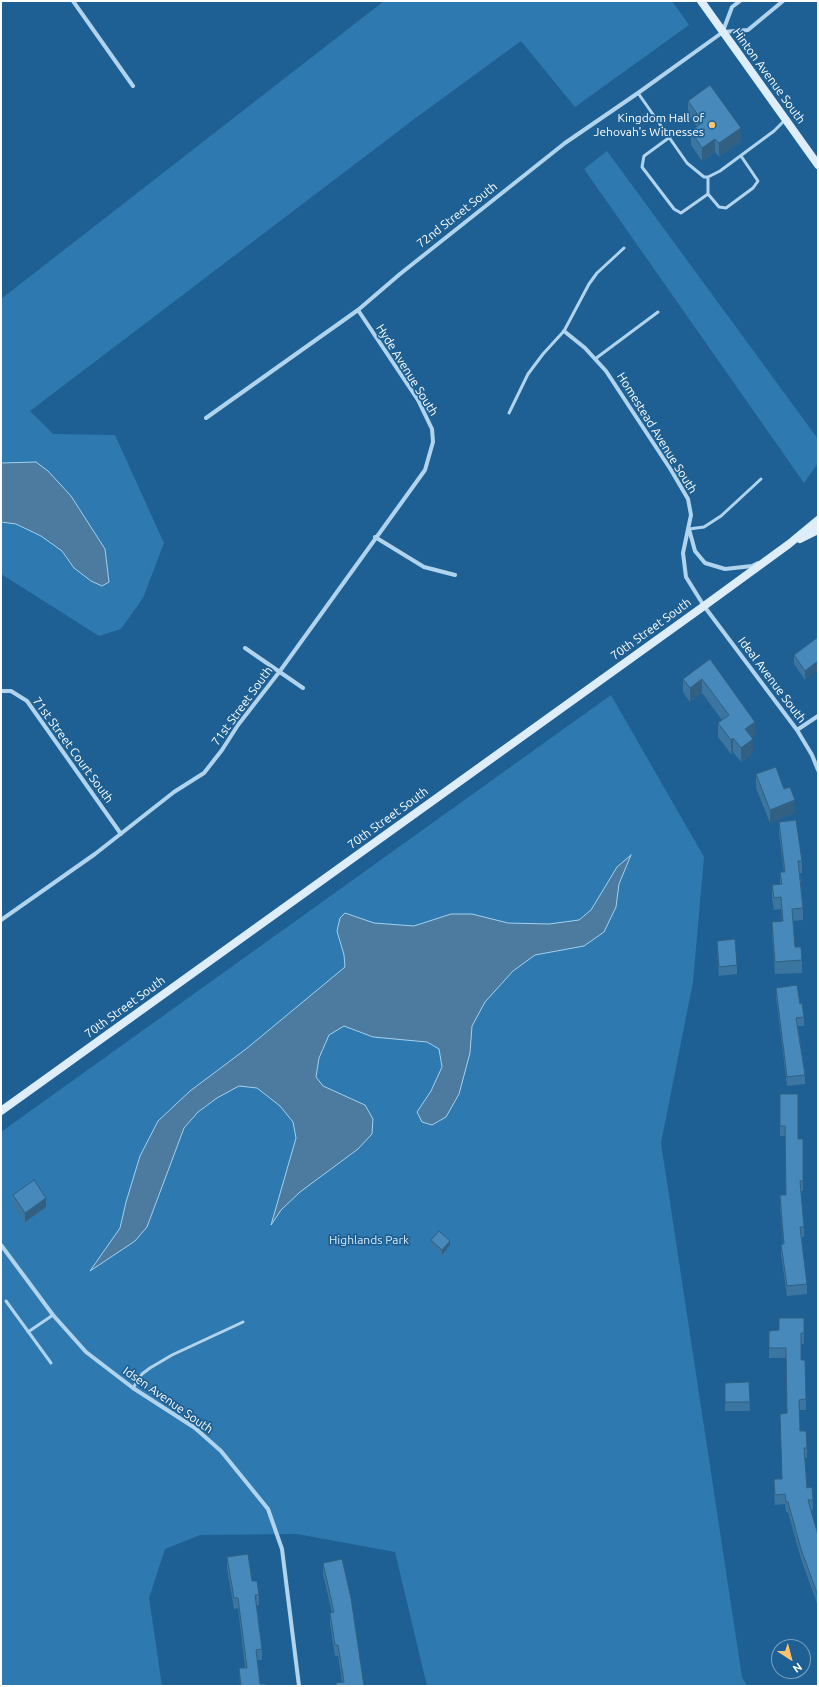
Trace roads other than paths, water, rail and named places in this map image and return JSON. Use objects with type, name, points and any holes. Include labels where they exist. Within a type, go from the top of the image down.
[{"type":"main road","name":"Hinton Avenue South","points":[[701,1],[818,165]]},
{"type":"main road","name":"70th Street South","points":[[1,1111],[704,606],[789,544],[818,520]]},
{"type":"main road","name":"70th Street South","points":[[789,544],[818,530]]},
{"type":"street","points":[[73,1],[133,86]]},
{"type":"street","points":[[740,1],[732,7],[723,32],[748,30],[783,1]]},
{"type":"street","name":"72nd Street South","points":[[206,418],[358,310],[400,274],[565,143],[723,32]]},
{"type":"street","name":"Hyde Avenue South","points":[[358,310],[418,400],[432,429],[432,442]]},
{"type":"street","name":"Homestead Avenue South","points":[[564,331],[585,348],[610,378],[671,470],[688,499],[691,515],[683,553],[686,577],[704,606]]},
{"type":"street","name":"71st Street South","points":[[1,920],[95,854],[174,792],[204,773],[222,750],[238,725],[280,671],[375,537],[425,470],[432,442]]},
{"type":"street","points":[[689,529],[695,551],[705,563],[726,569],[752,566],[773,556]]},
{"type":"street","points":[[375,537],[424,567],[455,575]]},
{"type":"street","name":"Ideal Avenue South","points":[[704,606],[797,730],[812,755],[818,770]]},
{"type":"street","points":[[245,648],[303,688]]},
{"type":"street","name":"71st Street Court South","points":[[1,691],[11,691],[27,701],[121,834]]},
{"type":"street","points":[[797,730],[818,716]]},
{"type":"street","name":"Idsen Avenue South","points":[[1,1245],[53,1314],[86,1352],[133,1388],[195,1428],[221,1451],[268,1509],[282,1549],[299,1686]]},
{"type":"lane","points":[[638,93],[688,162],[704,177],[708,177],[741,156],[786,120]]},
{"type":"lane","points":[[670,137],[644,156],[642,167],[674,209],[681,214],[708,194]]},
{"type":"lane","points":[[708,177],[708,194],[719,207],[726,208],[753,188],[758,181],[741,156]]},
{"type":"lane","points":[[509,413],[528,374],[543,354],[564,331],[589,284],[597,273],[624,248]]},
{"type":"lane","points":[[595,359],[658,312]]},
{"type":"lane","points":[[689,529],[704,527],[721,516],[761,479]]},
{"type":"lane","points":[[6,1301],[51,1363]]},
{"type":"lane","points":[[28,1332],[53,1314]]},
{"type":"lane","points":[[133,1388],[142,1374],[150,1368],[172,1355],[243,1322]]},
{"type":"place","name":"Kingdom Hall of Jehovah's Witnesses","points":[[712,125]]},
{"type":"park label","name":"Highlands Park","points":[[369,1240]]}]
